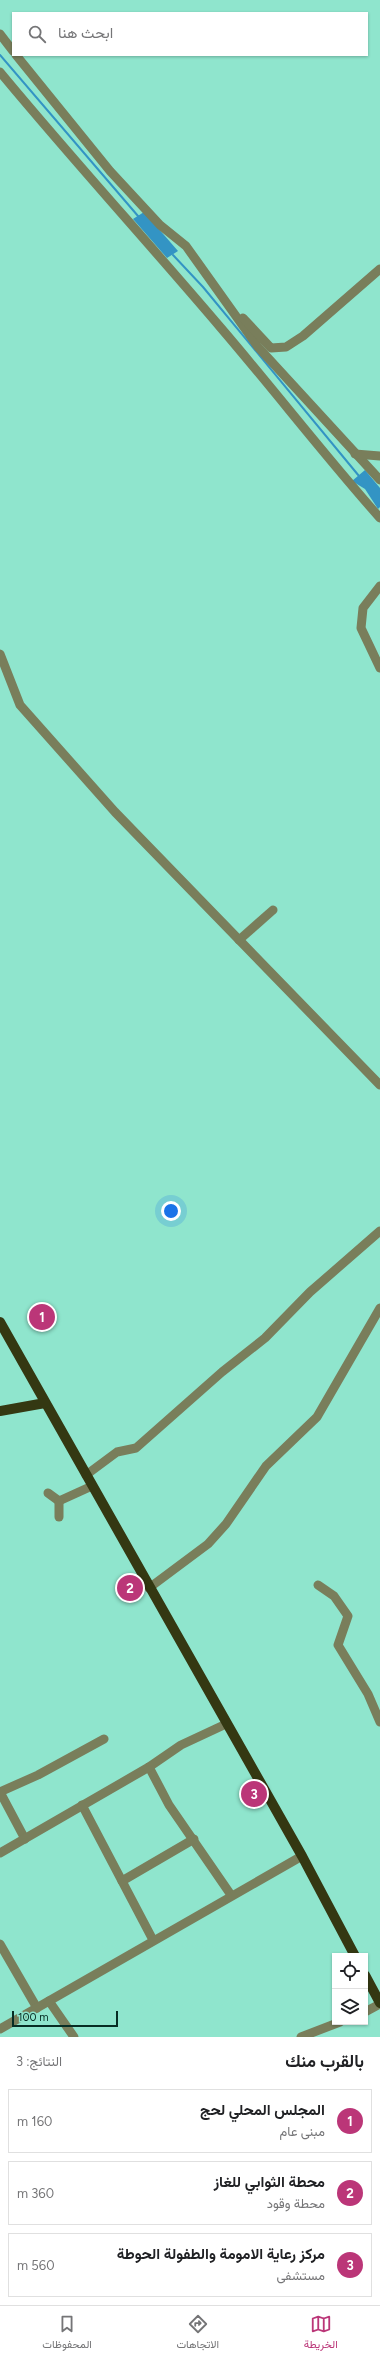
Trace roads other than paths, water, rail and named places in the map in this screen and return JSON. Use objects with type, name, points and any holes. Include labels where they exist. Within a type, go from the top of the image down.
[{"type":"main road","points":[[0,1322],[149,1588],[302,1856],[353,1953]]},
{"type":"main road","points":[[0,1411],[45,1403]]},
{"type":"main road","points":[[368,1981],[380,2004]]},
{"type":"street","points":[[0,34],[12,50]]},
{"type":"street","points":[[17,56],[110,171],[160,225],[186,246],[231,308],[242,317],[269,352],[355,454],[380,480]]},
{"type":"street","points":[[0,72],[74,161],[167,264],[262,375],[334,466],[380,518]]},
{"type":"street","points":[[269,352],[286,347],[303,336],[380,270]]},
{"type":"street","points":[[355,454],[380,456]]},
{"type":"street","points":[[380,586],[363,608],[361,628],[380,668]]},
{"type":"street","points":[[0,654],[20,705],[115,812],[380,1085]]},
{"type":"street","points":[[239,940],[274,910]]},
{"type":"street","points":[[86,1475],[117,1452],[136,1448],[222,1372],[265,1338],[310,1292],[380,1231]]},
{"type":"street","points":[[149,1588],[208,1544],[226,1524],[266,1466],[317,1417],[380,1308]]},
{"type":"street","points":[[59,1501],[92,1486]]},
{"type":"street","points":[[48,1493],[59,1501]]},
{"type":"street","points":[[59,1501],[59,1517]]},
{"type":"street","points":[[318,1585],[334,1596],[348,1616],[338,1646],[368,1694],[380,1722]]},
{"type":"street","points":[[0,1853],[149,1767],[181,1745],[226,1724]]},
{"type":"street","points":[[25,1839],[0,1792],[38,1775],[104,1739]]},
{"type":"street","points":[[149,1767],[169,1805],[194,1839],[231,1895]]},
{"type":"street","points":[[82,1805],[153,1940]]},
{"type":"street","points":[[122,1881],[194,1839]]},
{"type":"street","points":[[0,2029],[231,1895],[302,1856]]},
{"type":"street","points":[[0,1944],[37,2008]]},
{"type":"street","points":[[49,2001],[74,2037]]},
{"type":"street","points":[[368,2010],[380,2004]]},
{"type":"street","points":[[301,2037],[332,2025]]},
{"type":"water","points":[[144,212],[178,251],[167,258],[133,219]]},
{"type":"water","points":[[365,470],[380,488],[380,507],[378,509],[365,489],[352,481]]},
{"type":"waterway","points":[[0,55],[138,216]]},
{"type":"waterway","points":[[173,255],[203,287],[359,476]]},
{"type":"place","name":"المجلس المحلي لحج","points":[[42,1317]]},
{"type":"place","name":"محطة الثوابي للغاز","points":[[130,1588]]},
{"type":"place","name":"مركز رعاية الامومة والطفولة الحوطة","points":[[254,1794]]}]
